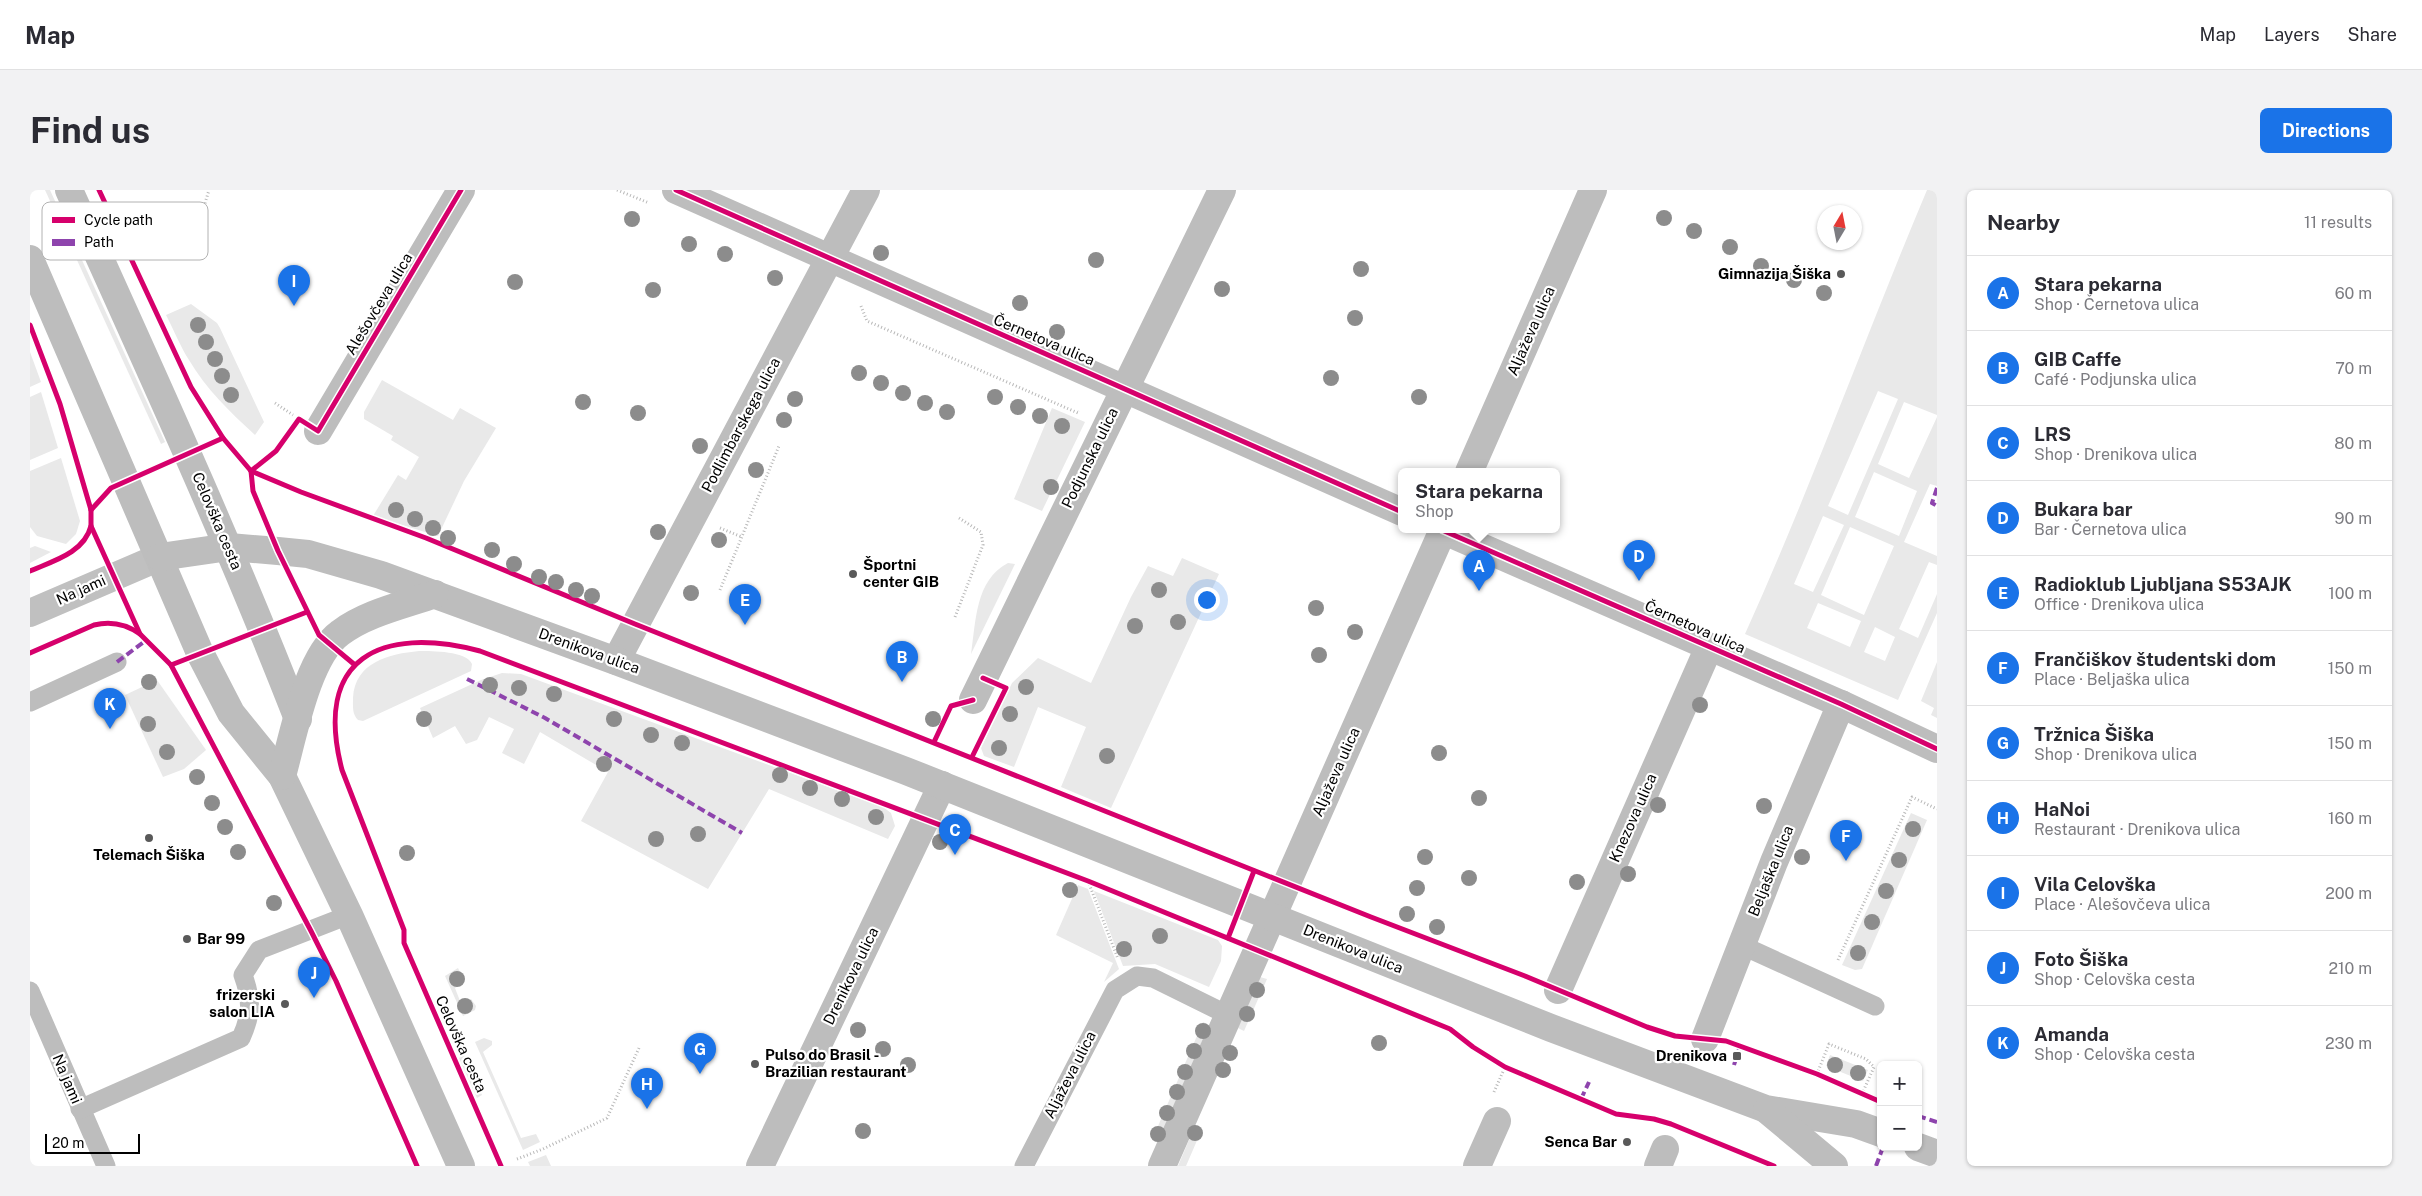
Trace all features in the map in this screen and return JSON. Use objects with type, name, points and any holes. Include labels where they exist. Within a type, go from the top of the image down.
[{"type":"street","name":"Celovška cesta","points":[[69,190],[74,202]]},
{"type":"street","name":"Alešovčeva ulica","points":[[318,431],[461,190]]},
{"type":"street","name":"Černetova ulica","points":[[676,190],[829,260],[1124,388],[1398,510]]},
{"type":"street","name":"Podlimbarskega ulica","points":[[616,660],[866,190]]},
{"type":"street","name":"Podjunska ulica","points":[[973,700],[1222,190]]},
{"type":"street","name":"Aljaževa ulica","points":[[1471,468],[1593,190]]},
{"type":"street","points":[[30,259],[200,653],[231,713],[282,776],[349,915],[461,1166]]},
{"type":"street","name":"Celovška cesta","points":[[100,260],[229,547],[298,719]]},
{"type":"street","name":"Aljaževa ulica","points":[[1162,1166],[1442,533]]},
{"type":"street","name":"Černetova ulica","points":[[1450,533],[1841,704],[1937,749]]},
{"type":"street","name":"Drenikova ulica","points":[[160,557],[229,547],[308,554],[364,569],[616,660],[942,785],[1551,1028],[1766,1109],[1856,1124],[1877,1132]]},
{"type":"street","name":"Na jami","points":[[30,612],[160,557]]},
{"type":"street","points":[[282,776],[315,664],[339,633],[359,621],[435,594]]},
{"type":"street","name":"Knezova ulica","points":[[1558,990],[1709,647]]},
{"type":"street","name":"Beljaška ulica","points":[[1705,1039],[1741,945],[1841,704]]},
{"type":"street","name":"Drenikova ulica","points":[[760,1166],[942,785]]},
{"type":"street","name":"Drenikova ulica","points":[[1766,1109],[1834,1166]]},
{"type":"street","points":[[1477,1166],[1497,1121]]},
{"type":"street","points":[[1922,1148],[1937,1154]]},
{"type":"lane","points":[[30,702],[117,662]]},
{"type":"lane","points":[[80,1109],[241,1038],[249,1021],[251,996],[243,975],[259,950],[349,915]]},
{"type":"lane","points":[[1741,945],[1875,1006]]},
{"type":"lane","points":[[1126,982],[1137,976],[1153,978],[1228,1015]]},
{"type":"lane","name":"Aljaževa ulica","points":[[1024,1166],[1105,1005],[1115,990],[1126,982]]},
{"type":"lane","name":"Na jami","points":[[30,991],[106,1166]]},
{"type":"path","points":[[205,202],[209,190]]},
{"type":"path","points":[[860,304],[867,321],[1078,413],[1082,404]]},
{"type":"path","points":[[275,403],[293,415]]},
{"type":"path","points":[[720,590],[779,446]]},
{"type":"path","points":[[955,617],[983,545],[981,532],[959,518]]},
{"type":"path","points":[[719,528],[742,537]]},
{"type":"path","points":[[1827,984],[1912,797],[1937,809]]},
{"type":"path","points":[[1088,881],[1126,982]]},
{"type":"path","points":[[1817,1074],[1829,1044],[1866,1059],[1874,1067],[1862,1094]]},
{"type":"path","points":[[518,1159],[607,1118],[639,1048]]},
{"type":"shaded area","points":[[45,190],[50,190],[55,202],[50,202]]},
{"type":"shaded area","points":[[1927,190],[1937,190],[1937,415],[1904,402],[1878,464],[1909,478],[1937,417],[1937,486],[1930,484],[1904,542],[1937,556],[1937,565],[1929,562],[1899,629],[1918,638],[1937,594],[1937,613],[1898,700],[1745,634],[1793,524]],"holes":[[[1878,391],[1898,399],[1848,515],[1828,506]],[[1874,472],[1917,491],[1899,536],[1855,517]],[[1823,516],[1844,525],[1813,592],[1794,584]],[[1850,527],[1894,546],[1864,615],[1821,595]],[[1818,603],[1861,621],[1850,647],[1807,628]],[[1875,627],[1895,637],[1885,661],[1864,652]]]},
{"type":"shaded area","points":[[77,260],[82,260],[165,442],[161,444]]},
{"type":"shaded area","points":[[191,304],[217,323],[220,328],[264,422],[255,435],[211,390],[196,371],[180,344],[166,315]]},
{"type":"shaded area","points":[[30,352],[41,382],[30,387]]},
{"type":"shaded area","points":[[382,380],[453,420],[460,408],[496,428],[464,481],[438,536],[373,516],[398,475],[406,480],[419,457],[391,440],[393,436],[364,419],[364,412]]},
{"type":"shaded area","points":[[41,392],[58,448],[30,460],[30,397]]},
{"type":"shaded area","points":[[1052,408],[1085,422],[1042,511],[1014,499]]},
{"type":"shaded area","points":[[61,458],[80,521],[76,534],[66,544],[37,536],[30,527],[30,471]]},
{"type":"shaded area","points":[[35,546],[51,552],[30,563],[30,548]]},
{"type":"shaded area","points":[[1182,558],[1219,574],[1111,808],[1061,787],[1086,727],[1038,707],[1014,767],[984,756],[981,748],[1012,683],[1038,658],[1091,683],[1131,597],[1148,566],[1173,576]]},
{"type":"shaded area","points":[[1008,563],[1015,564],[971,654],[976,616],[983,591],[997,570]]},
{"type":"shaded area","points":[[419,651],[463,656],[472,664],[471,671],[363,721],[358,720],[353,707],[355,686],[367,668],[385,658]]},
{"type":"shaded area","points":[[1937,662],[1937,718],[1931,715],[1934,708],[1921,701]]},
{"type":"shaded area","points":[[502,673],[521,674],[883,807],[891,813],[895,826],[888,839],[769,789],[708,889],[581,821],[608,772],[540,732],[524,764],[502,753],[514,729],[489,717],[477,740],[466,744],[455,726],[433,738],[420,708],[481,680]]},
{"type":"shaded area","points":[[157,680],[206,750],[184,769],[163,777],[125,695]]},
{"type":"shaded area","points":[[1911,813],[1927,820],[1862,969],[1855,970],[1842,965]]},
{"type":"shaded area","points":[[1078,885],[1088,889],[1119,969],[1104,982],[1113,963],[1056,935]]},
{"type":"shaded area","points":[[1094,891],[1218,940],[1222,946],[1221,961],[1209,987],[1155,964],[1123,966]]},
{"type":"shaded area","points":[[458,968],[463,979],[463,983],[455,988],[460,1001],[471,999],[476,1006],[475,1010],[463,1016],[445,976]]},
{"type":"shaded area","points":[[1260,977],[1267,979],[1244,1031],[1238,1028]]},
{"type":"shaded area","points":[[1203,1022],[1209,1025],[1158,1143],[1152,1140]]},
{"type":"shaded area","points":[[484,1038],[492,1041],[492,1045],[483,1052],[521,1138],[536,1134],[540,1142],[523,1150],[475,1042]]},
{"type":"shaded area","points":[[464,1055],[482,1095],[477,1098],[459,1058]]},
{"type":"shaded area","points":[[1830,1055],[1868,1070],[1863,1081],[1826,1066]]},
{"type":"shaded area","points":[[1195,1126],[1202,1129],[1186,1166],[1178,1166]]},
{"type":"shaded area","points":[[546,1155],[551,1166],[530,1166],[528,1162]]},
{"type":"marked path","points":[[1937,488],[1932,503],[1937,506]]},
{"type":"marked path","points":[[117,662],[145,641]]},
{"type":"marked path","points":[[467,679],[545,718],[742,833]]},
{"type":"marked path","points":[[1734,1065],[1740,1046]]},
{"type":"marked path","points":[[1581,1099],[1589,1082]]},
{"type":"marked path","points":[[1922,1117],[1937,1122]]},
{"type":"marked path","points":[[1876,1166],[1882,1151]]},
{"type":"cycle path","points":[[99,190],[105,202]]},
{"type":"cycle path","points":[[251,471],[276,451],[299,419],[318,431],[461,190]]},
{"type":"cycle path","points":[[676,190],[1398,510]]},
{"type":"cycle path","points":[[132,260],[191,387],[223,438],[251,471],[301,492],[426,538],[635,624],[1371,917],[1525,976],[1647,1027],[1675,1036],[1726,1041],[1817,1074],[1877,1100]]},
{"type":"cycle path","points":[[30,325],[60,404],[91,510],[91,526],[140,634],[171,665],[311,931],[336,981],[417,1166]]},
{"type":"cycle path","points":[[91,510],[111,488],[223,438]]},
{"type":"cycle path","points":[[251,471],[253,491],[278,551],[319,635],[355,665]]},
{"type":"cycle path","points":[[30,571],[58,559],[75,549],[82,543],[91,526]]},
{"type":"cycle path","points":[[1449,533],[1841,704],[1937,749]]},
{"type":"cycle path","points":[[171,665],[307,612]]},
{"type":"cycle path","points":[[30,653],[94,625],[112,623],[124,626],[140,634]]},
{"type":"cycle path","points":[[501,1166],[404,943],[404,930],[342,770],[336,732],[337,700],[347,676],[363,659],[385,648],[412,643],[444,644],[480,651],[1088,881],[1450,1029],[1473,1047],[1505,1067],[1616,1114],[1654,1119],[1671,1124],[1774,1166]]},
{"type":"cycle path","points":[[972,757],[1006,688],[983,678]]},
{"type":"cycle path","points":[[934,742],[951,706],[973,700]]},
{"type":"cycle path","points":[[1228,938],[1254,871]]},
{"type":"place","name":"Gimnazija Šiška","points":[[1841,274]]},
{"type":"place","name":"Vila Celovška","points":[[294,306]]},
{"type":"place","name":"Športni center GIB","points":[[853,574]]},
{"type":"place","name":"Bukara bar","points":[[1639,581]]},
{"type":"place","name":"Stara pekarna","points":[[1479,591]]},
{"type":"place","name":"Radioklub Ljubljana S53AJK","points":[[745,625]]},
{"type":"place","name":"GIB Caffe","points":[[902,682]]},
{"type":"place","name":"Amanda","points":[[110,729]]},
{"type":"place","name":"Telemach Šiška","points":[[149,838]]},
{"type":"place","name":"LRS","points":[[955,855]]},
{"type":"place","name":"Frančiškov študentski dom","points":[[1846,861]]},
{"type":"place","name":"Bar 99","points":[[187,939]]},
{"type":"place","name":"Foto Šiška","points":[[314,998]]},
{"type":"place","name":"frizerski salon LIA","points":[[285,1004]]},
{"type":"place","name":"Drenikova","points":[[1737,1056]]},
{"type":"place","name":"Pulso do Brasil - Brazilian restaurant","points":[[755,1064]]},
{"type":"place","name":"Tržnica Šiška","points":[[700,1074]]},
{"type":"place","name":"HaNoi","points":[[647,1109]]},
{"type":"place","name":"Senca Bar","points":[[1627,1142]]}]
